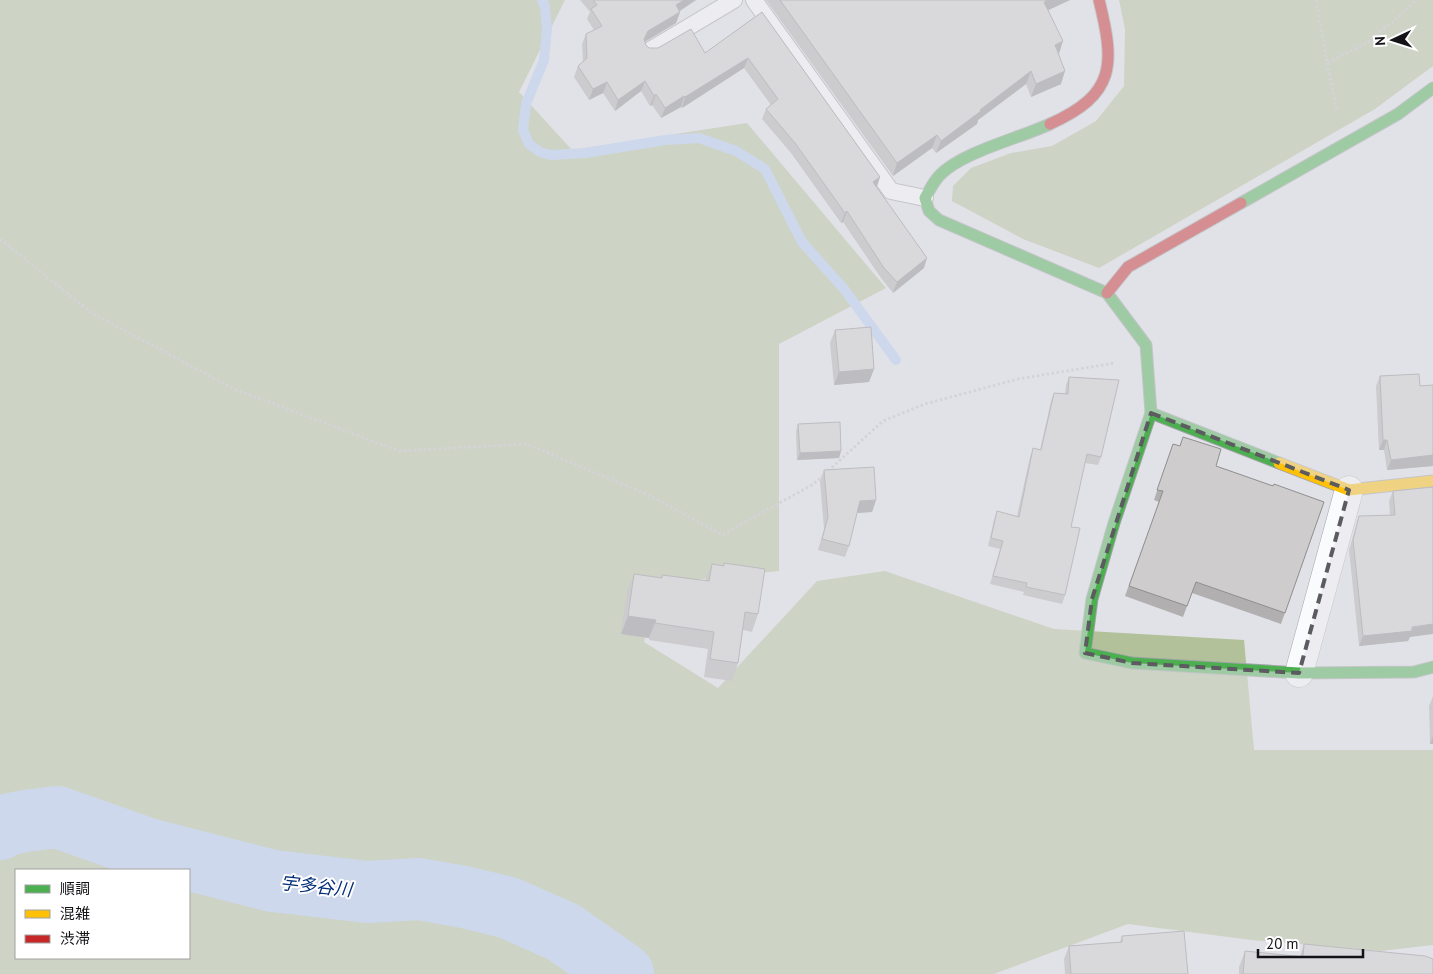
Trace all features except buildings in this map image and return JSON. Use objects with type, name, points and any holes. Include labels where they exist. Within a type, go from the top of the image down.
[{"type":"street","points":[[1099,0],[1106,29],[1108,54],[1104,78],[1097,94],[1083,106],[1060,120],[963,159],[937,177],[925,198],[929,211],[939,220],[1107,293],[1146,345],[1151,413],[1114,523],[1092,599],[1086,653],[1132,663],[1299,672],[1414,672],[1433,667]]},
{"type":"street","points":[[1107,293],[1128,266],[1398,114],[1433,88]]},
{"type":"street","points":[[1151,413],[1349,490],[1433,480]]},
{"type":"street","points":[[1299,672],[1349,490]]},
{"type":"lane","points":[[650,50],[734,0]]},
{"type":"lane","points":[[754,0],[891,192],[925,198]]},
{"type":"path","points":[[1316,0],[1344,145]]},
{"type":"path","points":[[1327,63],[1368,42],[1416,0]]},
{"type":"path","points":[[0,239],[92,313],[234,389],[399,451],[526,444],[653,496],[722,535],[812,485],[883,421],[924,404],[1018,379],[1119,362]]},
{"type":"highlighted area","points":[[1151,413],[1349,490],[1299,673],[1132,663],[1085,653],[1092,599]]},
{"type":"green space","points":[[0,0],[565,0],[519,92],[572,150],[747,123],[886,288],[779,344],[779,571],[656,584],[644,642],[718,688],[817,581],[885,571],[1054,629],[1244,640],[1254,750],[1433,750],[1433,945],[1381,951],[1251,940],[1128,924],[994,974],[0,974]]},
{"type":"green space","points":[[1119,0],[1433,0],[1433,66],[1375,109],[1099,268],[1023,239],[952,201],[953,186],[971,168],[1011,153],[1052,146],[1096,121],[1124,86],[1125,29]]},
{"type":"waterway","points":[[542,0],[545,7],[547,29],[544,60],[526,104],[523,130],[529,144],[540,152],[551,155],[585,153],[665,140],[699,138],[736,151],[765,169],[802,242],[844,289],[896,360]]},
{"type":"waterway","name":"宇多谷川","points":[[0,829],[6,825],[57,817],[148,849],[273,881],[368,892],[419,889],[464,897],[509,908],[563,932],[623,974]]},
{"type":"traffic: fast","points":[[1241,203],[1398,114],[1433,88]]},
{"type":"traffic: fast","points":[[1050,124],[977,152],[950,167],[933,183],[925,198],[929,211],[939,220],[1107,293],[1146,345],[1151,413],[1279,463]]},
{"type":"traffic: fast","points":[[1151,413],[1114,523],[1092,599],[1085,653],[1132,663],[1299,673],[1414,672],[1433,667]]},
{"type":"traffic: slow","points":[[1279,463],[1349,490],[1433,481]]},
{"type":"traffic: jam","points":[[1050,124],[1072,113],[1088,101],[1099,89],[1105,75],[1108,60],[1107,43],[1099,0]]},
{"type":"traffic: jam","points":[[1107,293],[1128,267],[1241,203]]}]
